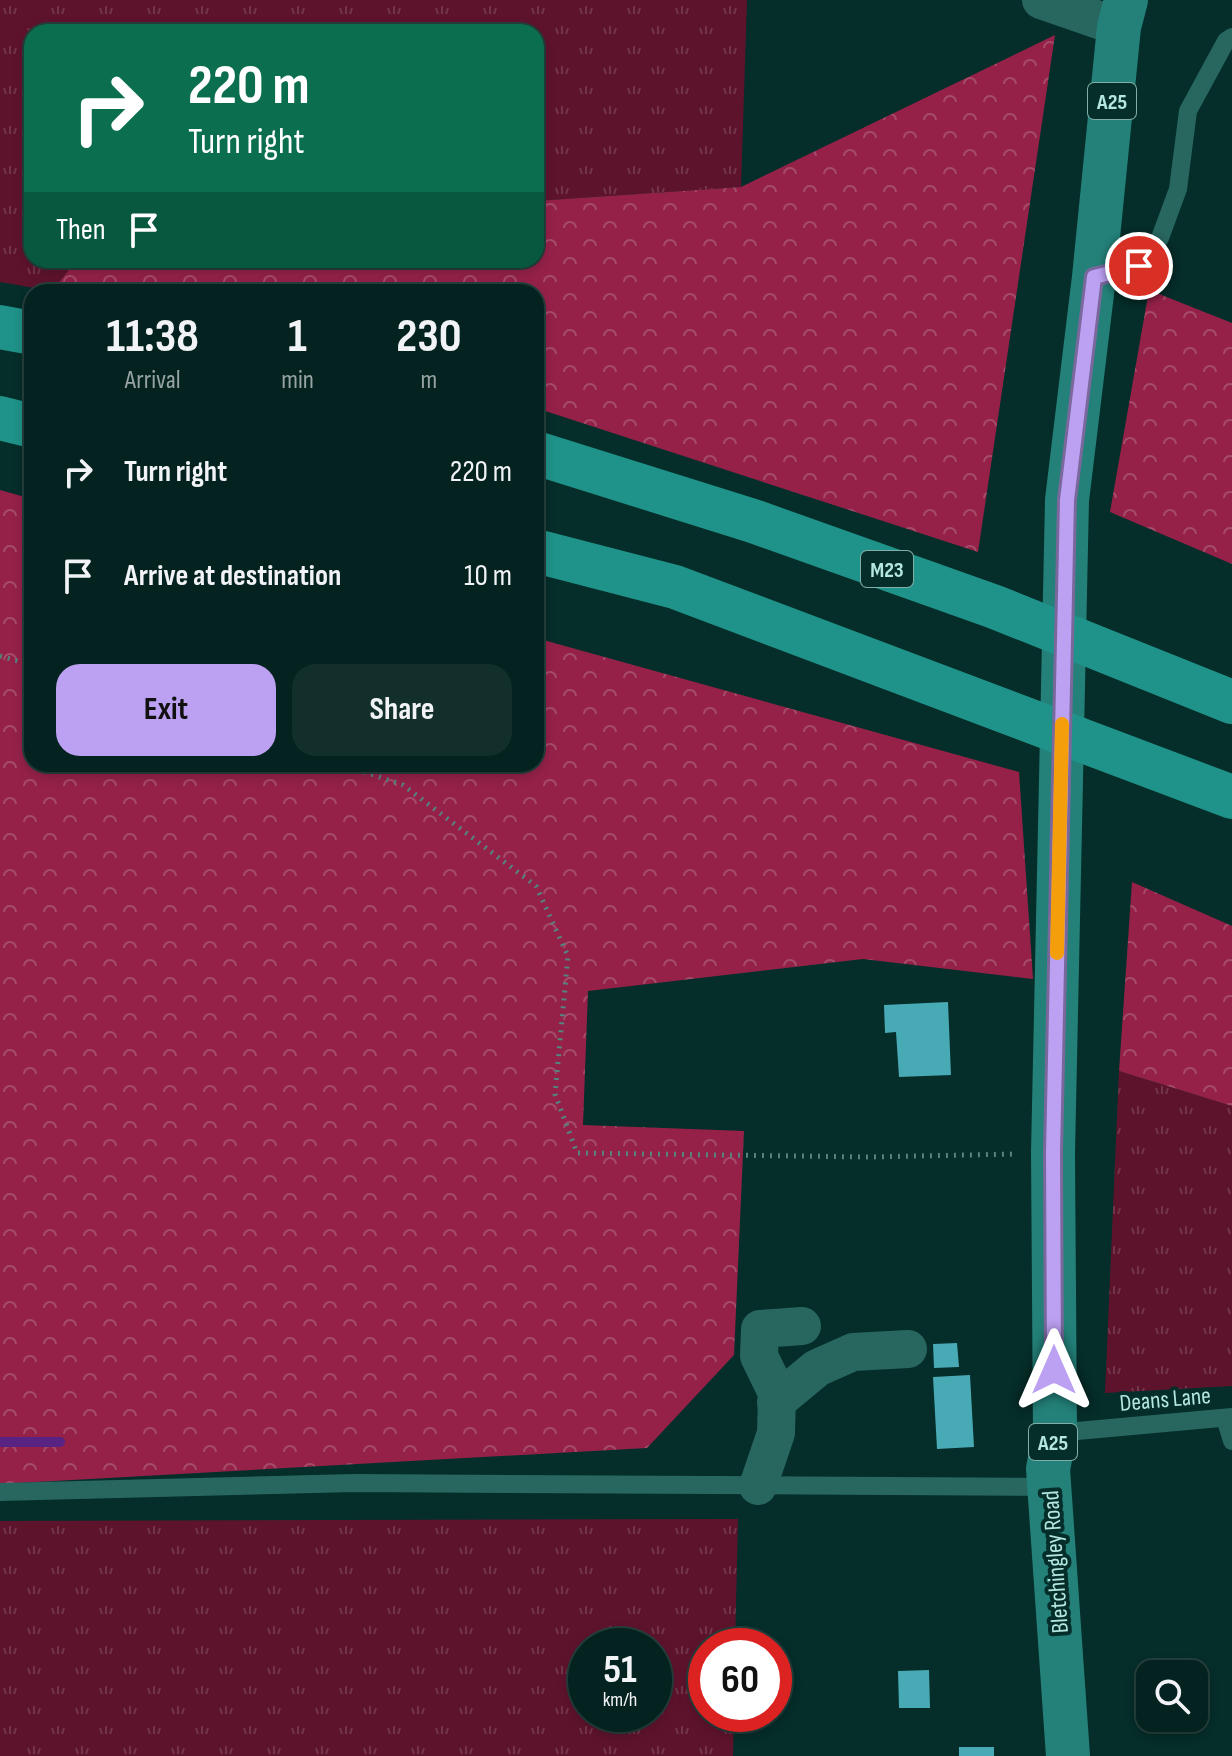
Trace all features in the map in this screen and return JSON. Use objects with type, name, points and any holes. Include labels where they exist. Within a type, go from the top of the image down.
[{"type":"highway","points":[[0,327],[24,332]]},
{"type":"highway","points":[[0,418],[24,424]]},
{"type":"highway","name":"M23","points":[[544,456],[753,521],[995,607],[1232,702]]},
{"type":"highway","points":[[544,553],[675,587],[1232,797]]},
{"type":"main road","name":"Bletchingley Road","points":[[1068,1756],[1048,1469],[1055,1433],[1054,1140],[1067,500],[1122,14]]},
{"type":"street","points":[[1041,0],[1122,14]]},
{"type":"street","points":[[758,1486],[776,1433],[777,1393],[759,1356],[760,1329],[802,1326]]},
{"type":"street","points":[[776,1402],[817,1368],[853,1352],[908,1349]]},
{"type":"lane","points":[[1094,277],[1139,266],[1160,238],[1178,189],[1188,111],[1226,41],[1232,37]]},
{"type":"lane","points":[[1228,1418],[1232,1441]]},
{"type":"lane","name":"Deans Lane","points":[[1055,1433],[1228,1418]]},
{"type":"lane","points":[[0,1492],[355,1483],[1050,1487]]},
{"type":"path","points":[[0,656],[24,663]]},
{"type":"path","points":[[365,772],[403,785],[536,886],[568,956],[555,1094],[577,1153],[868,1157],[1054,1140]]},
{"type":"green space","points":[[0,0],[747,0],[741,187],[544,200],[544,24],[24,24],[24,268],[71,268],[58,284],[24,286],[0,282]]},
{"type":"green space","points":[[1055,35],[978,552],[544,411],[544,284],[58,284],[71,268],[544,268],[544,200],[741,187]]},
{"type":"green space","points":[[1149,290],[1232,323],[1232,564],[1110,512]]},
{"type":"green space","points":[[0,490],[24,497],[24,772],[544,772],[544,640],[1019,772],[1033,979],[863,959],[588,991],[583,1125],[744,1131],[734,1355],[647,1448],[0,1484]]},
{"type":"green space","points":[[1132,882],[1232,926],[1232,1106],[1119,1071]]},
{"type":"green space","points":[[1119,1071],[1232,1106],[1232,1386],[1105,1393]]},
{"type":"green space","points":[[738,1519],[735,1628],[688,1628],[688,1732],[734,1732],[733,1756],[0,1756],[0,1521]]},
{"type":"building","points":[[948,1002],[951,1075],[899,1077],[896,1032],[885,1033],[884,1005]]},
{"type":"building","points":[[957,1343],[959,1367],[934,1368],[933,1344]]},
{"type":"building","points":[[970,1375],[974,1447],[937,1449],[933,1377]]},
{"type":"building","points":[[929,1670],[930,1708],[899,1708],[898,1671]]},
{"type":"building","points":[[959,1747],[994,1747],[994,1756],[959,1756]]},
{"type":"waterway","points":[[0,1442],[60,1442]]},
{"type":"slow traffic","points":[[1057,953],[1062,724]]},
{"type":"route","points":[[1054,1370],[1053,1153],[1067,500],[1094,277],[1139,266]]}]
